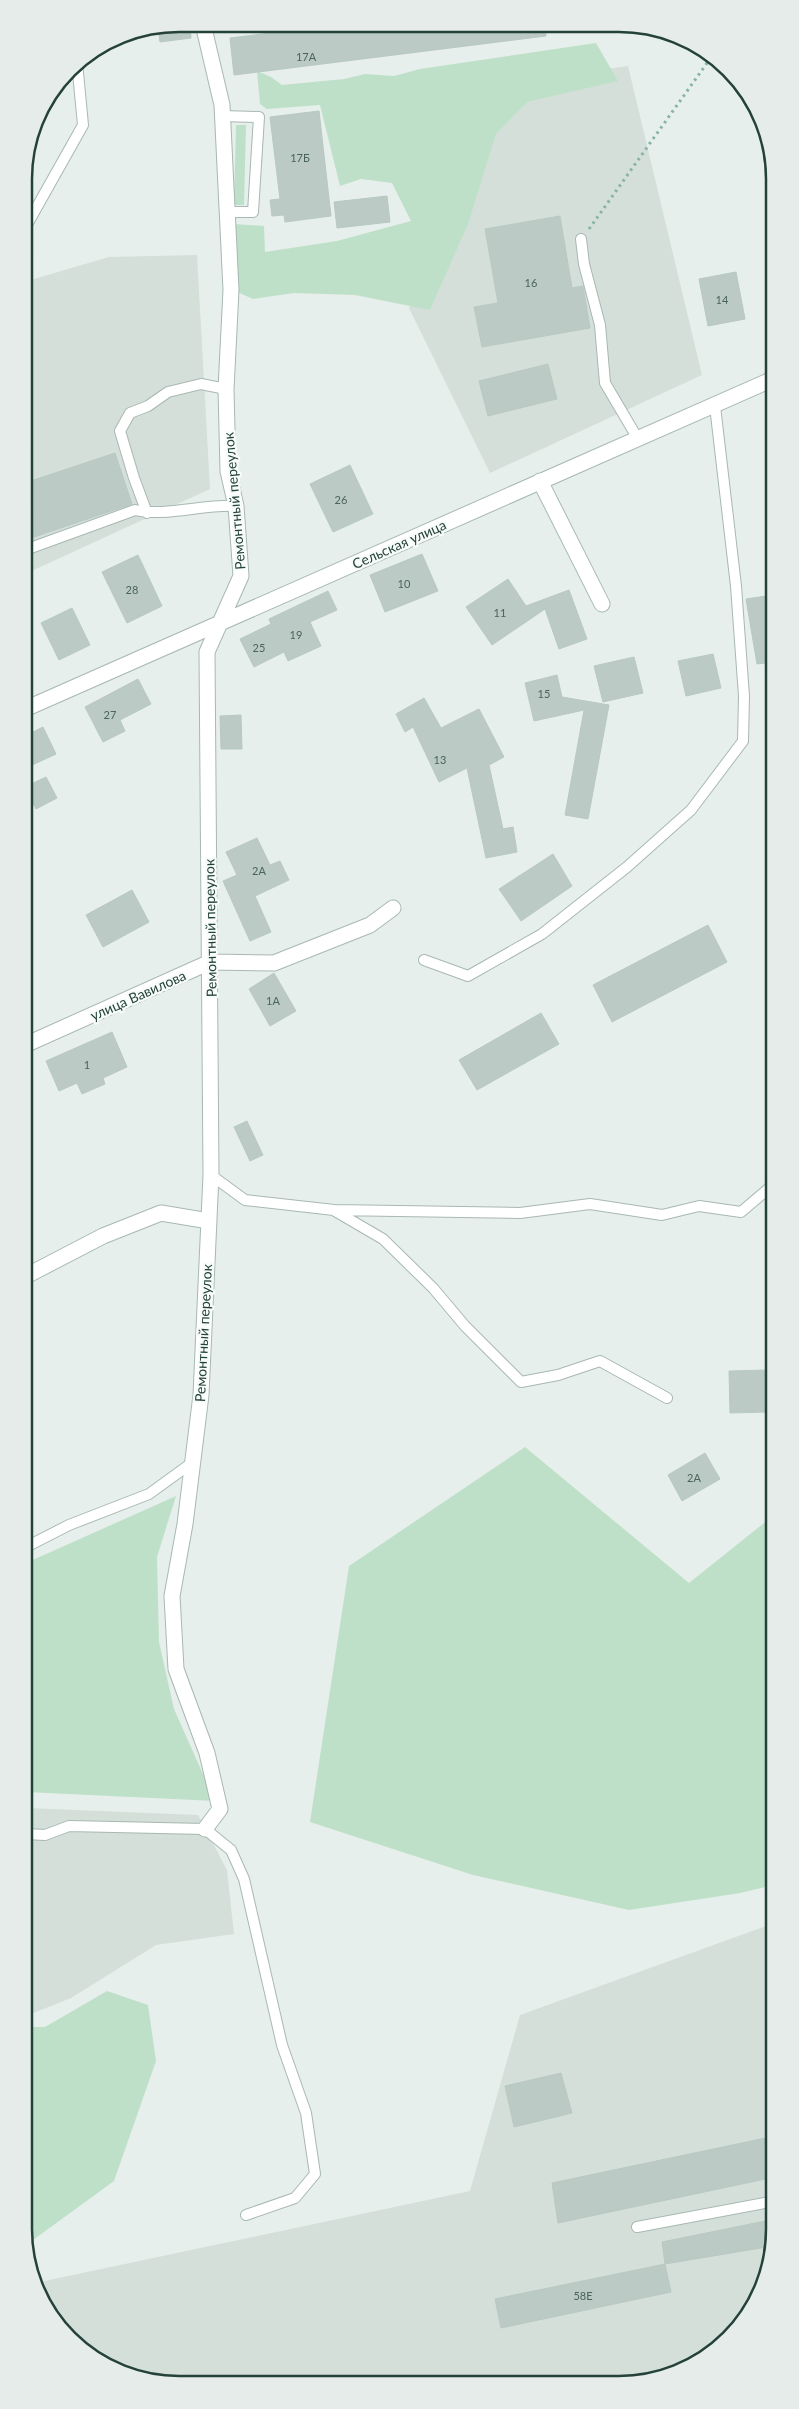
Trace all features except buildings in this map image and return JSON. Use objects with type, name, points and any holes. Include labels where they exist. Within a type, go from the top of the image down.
[{"type":"street","name":"Ремонтный переулок","points":[[205,32],[222,105],[231,290],[226,389],[228,471],[236,506],[241,576],[207,652],[211,1175],[201,1395],[185,1524],[172,1596],[176,1668],[207,1753],[220,1809],[205,1829]]},
{"type":"street","name":"Сельская улица","points":[[33,706],[766,382]]},
{"type":"street","points":[[540,481],[602,604]]},
{"type":"street","name":"улица Вавилова","points":[[33,1042],[210,962],[274,963],[370,925],[393,908]]},
{"type":"street","points":[[32,1273],[103,1236],[161,1213],[209,1221]]},
{"type":"lane","points":[[33,214],[83,126],[78,74]]},
{"type":"lane","points":[[222,116],[259,117],[253,212],[226,212]]},
{"type":"lane","points":[[581,239],[584,264],[600,325],[605,383],[638,439]]},
{"type":"lane","points":[[147,513],[120,431],[130,413],[148,406],[168,392],[201,384],[226,389]]},
{"type":"lane","points":[[424,960],[468,976],[542,934],[627,867],[691,810],[743,741],[744,696],[736,586],[715,406]]},
{"type":"lane","points":[[33,547],[135,510],[147,513],[215,505],[236,506]]},
{"type":"lane","points":[[211,1175],[245,1200],[334,1210],[520,1213],[590,1204],[662,1214],[699,1206],[741,1212],[766,1191]]},
{"type":"lane","points":[[334,1210],[383,1239],[433,1288],[465,1326],[521,1382],[558,1375],[600,1361],[632,1376],[667,1398]]},
{"type":"lane","points":[[32,1544],[69,1524],[149,1494],[193,1462]]},
{"type":"lane","points":[[32,1834],[45,1835],[69,1826],[205,1829],[231,1850],[244,1879],[282,2045],[306,2113],[315,2174],[296,2198],[246,2214]]},
{"type":"lane","points":[[637,2227],[766,2203]]},
{"type":"path","points":[[581,239],[708,62]]},
{"type":"shaded area","points":[[628,66],[702,375],[490,473],[409,308],[442,238],[474,88]]},
{"type":"shaded area","points":[[197,255],[210,489],[33,570],[33,279],[109,257]]},
{"type":"shaded area","points":[[32,1808],[198,1815],[227,1870],[234,1934],[156,1945],[71,1998],[32,2014]]},
{"type":"shaded area","points":[[766,1926],[766,2239],[764,2258],[755,2286],[742,2311],[724,2334],[693,2357],[648,2374],[629,2376],[170,2376],[132,2369],[106,2357],[75,2334],[52,2303],[42,2282],[470,2191],[520,2015]]},
{"type":"green space","points":[[596,43],[618,81],[527,102],[496,134],[468,224],[430,310],[355,295],[294,293],[253,299],[235,291],[233,224],[264,226],[265,252],[337,241],[411,221],[392,183],[361,179],[340,186],[320,105],[267,109],[260,104],[257,71],[271,77],[282,85],[344,79],[365,74],[394,76],[420,69]]},
{"type":"green space","points":[[236,125],[246,125],[244,205],[234,205]]},
{"type":"green space","points":[[525,1447],[689,1583],[766,1521],[766,1887],[740,1893],[629,1910],[473,1875],[310,1822],[349,1566]]},
{"type":"green space","points":[[176,1496],[157,1557],[159,1642],[174,1709],[215,1801],[32,1792],[32,1560]]},
{"type":"green space","points":[[107,1991],[148,2005],[156,2061],[114,2181],[33,2240],[32,2027],[45,2027]]}]
